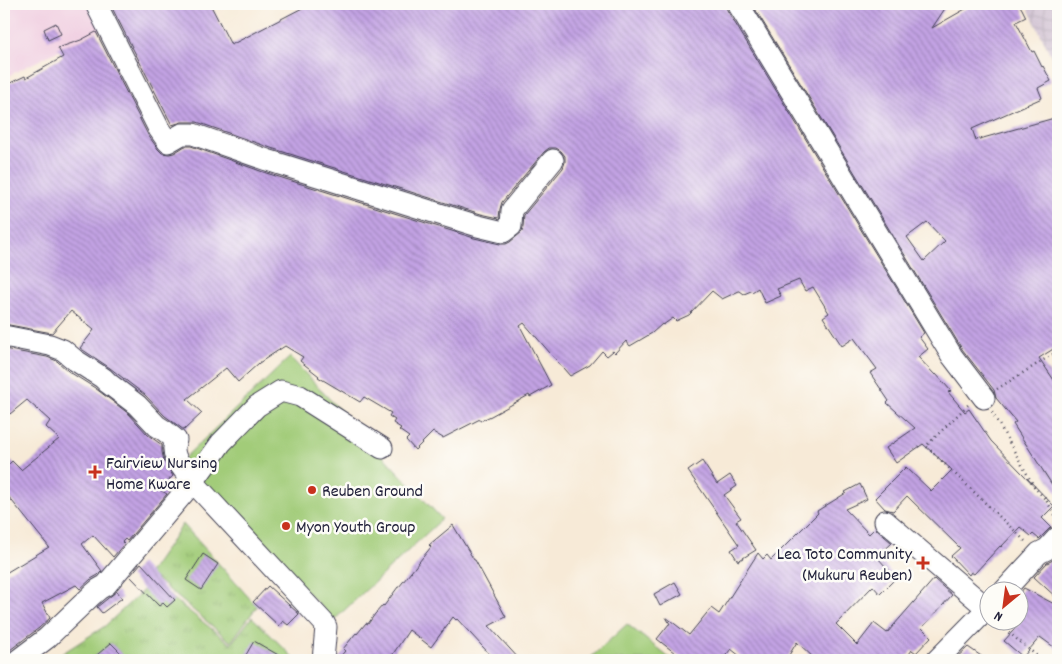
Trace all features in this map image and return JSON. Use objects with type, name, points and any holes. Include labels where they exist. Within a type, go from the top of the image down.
[{"type":"street","points":[[96,4],[159,129],[168,142],[182,134],[193,134],[267,160],[478,226],[503,232],[511,226],[512,210],[553,160]]},
{"type":"street","points":[[738,4],[952,356],[984,398]]},
{"type":"street","points":[[4,336],[50,345],[63,350],[137,405],[157,426],[176,440],[173,446],[174,456],[194,482],[324,623],[326,627],[323,660]]},
{"type":"street","points":[[18,660],[47,638],[92,595],[106,585],[194,482],[221,443],[257,406],[281,390],[300,396],[382,448]]},
{"type":"street","points":[[885,521],[980,603]]},
{"type":"street","points":[[1012,582],[1038,553],[1047,549],[1058,537]]},
{"type":"street","points":[[937,660],[980,622]]},
{"type":"path","points":[[1038,553],[926,446],[967,405],[984,398],[1058,351]]},
{"type":"path","points":[[984,398],[1035,488],[1046,500],[1058,522]]},
{"type":"path","points":[[1012,632],[1042,660]]},
{"type":"shaded area","points":[[4,4],[90,4],[103,28],[4,78]]},
{"type":"shaded area","points":[[1026,4],[1058,4],[1058,70]]},
{"type":"green space","name":"Reuben Ground","points":[[290,357],[442,519],[334,620],[181,461]]},
{"type":"green space","points":[[183,524],[253,602],[258,605],[231,642],[149,573]]},
{"type":"green space","points":[[152,582],[231,644],[252,617],[296,660],[52,660],[105,626]]},
{"type":"green space","points":[[627,624],[672,660],[588,660]]},
{"type":"building","points":[[110,4],[210,4],[231,45],[310,4],[726,4],[727,10],[924,333],[919,337],[928,349],[918,357],[951,391],[948,392],[965,412],[969,409],[991,441],[1054,506],[1042,518],[1051,527],[1039,539],[1033,534],[1031,536],[1020,527],[974,574],[971,572],[969,575],[951,556],[960,548],[907,496],[893,511],[885,509],[875,498],[906,467],[931,491],[952,470],[923,444],[896,463],[886,448],[915,428],[887,403],[889,401],[870,373],[877,369],[854,338],[842,346],[823,317],[829,313],[813,287],[805,291],[799,280],[777,289],[781,296],[765,303],[758,288],[744,294],[739,291],[722,299],[712,291],[689,315],[676,321],[673,318],[630,346],[626,341],[615,353],[613,351],[607,356],[602,351],[590,365],[570,376],[524,323],[520,326],[551,385],[530,397],[529,395],[491,416],[480,421],[480,419],[443,438],[433,432],[415,450],[406,440],[409,437],[399,430],[401,428],[393,423],[395,420],[389,416],[391,413],[364,397],[360,402],[318,377],[300,361],[303,357],[285,346],[259,363],[238,382],[226,368],[187,399],[202,413],[184,430],[165,416],[145,395],[80,348],[94,330],[71,311],[52,333],[4,324],[4,86],[25,76],[26,78],[63,57],[58,48],[81,40],[96,32],[148,135],[162,153],[174,153],[185,146],[191,146],[263,172],[474,238],[500,244],[510,242],[522,232],[524,215],[563,168],[565,156],[556,148],[549,148],[544,152],[502,202],[499,218],[271,148],[197,122],[182,122],[172,125]]},
{"type":"building","points":[[752,4],[948,4],[932,28],[974,4],[1019,4],[1026,17],[1016,22],[1032,52],[1034,51],[1051,81],[1038,88],[1042,98],[972,129],[976,140],[1058,117],[1058,346],[1039,358],[1058,386],[1058,494],[1013,424],[1016,422],[996,398],[994,390],[962,349]],"holes":[[[927,222],[945,241],[924,261],[907,237]]]},
{"type":"building","points":[[56,23],[61,34],[48,40],[44,29]]},
{"type":"building","points":[[4,349],[47,357],[57,361],[68,371],[95,388],[129,414],[148,435],[162,445],[164,461],[173,476],[159,489],[167,494],[127,541],[125,539],[122,542],[124,544],[113,557],[93,535],[82,544],[102,571],[80,589],[76,585],[42,603],[50,618],[10,650],[4,659],[4,574],[49,547],[4,491],[4,469],[12,461],[21,470],[59,439],[46,427],[50,421],[27,400],[10,414],[4,406]]},
{"type":"building","points":[[702,461],[717,484],[730,475],[737,486],[724,495],[741,518],[736,521],[756,550],[738,561],[731,550],[739,545],[688,471]]},
{"type":"building","points":[[860,484],[867,499],[845,509],[869,534],[875,528],[892,543],[877,557],[896,578],[880,594],[873,586],[836,624],[857,645],[874,623],[887,633],[934,579],[952,595],[922,628],[931,637],[916,653],[912,650],[905,660],[816,660],[797,642],[786,660],[745,660],[731,649],[722,660],[684,660],[657,639],[670,624],[666,617],[689,635],[711,608],[719,614],[758,553],[763,559],[767,555],[771,560],[818,513],[817,511]]},
{"type":"building","points":[[453,525],[475,560],[506,617],[489,626],[520,660],[495,660],[453,617],[431,647],[409,630],[389,660],[337,660],[356,633],[366,623],[368,624],[384,606],[431,547],[429,545]]},
{"type":"building","points":[[203,554],[218,564],[201,590],[186,580]]},
{"type":"building","points":[[1058,555],[1058,599],[1034,577],[1047,563]]},
{"type":"building","points":[[141,563],[175,600],[167,607],[163,603],[159,606],[130,576]]},
{"type":"building","points":[[675,582],[682,594],[660,606],[654,594]]},
{"type":"building","points":[[268,586],[299,614],[288,625],[283,621],[279,626],[253,602]]},
{"type":"building","points":[[117,591],[122,598],[102,613],[97,607]]},
{"type":"building","points":[[1030,591],[1058,606],[1058,650],[1040,637],[1023,657],[1004,641],[1012,632],[1030,632]]},
{"type":"building","points":[[254,641],[287,660],[243,660]]},
{"type":"building","points":[[111,643],[128,660],[91,660]]},
{"type":"building","points":[[968,647],[987,660],[954,660]]},
{"type":"place","name":"Fairview Nursing Home Kware","points":[[95,472]]},
{"type":"place","name":"Reuben Ground","points":[[312,490]]},
{"type":"place","name":"Myon Youth Group","points":[[286,526]]},
{"type":"place","name":"Lea Toto Community (Mukuru Reuben)","points":[[923,563]]}]
